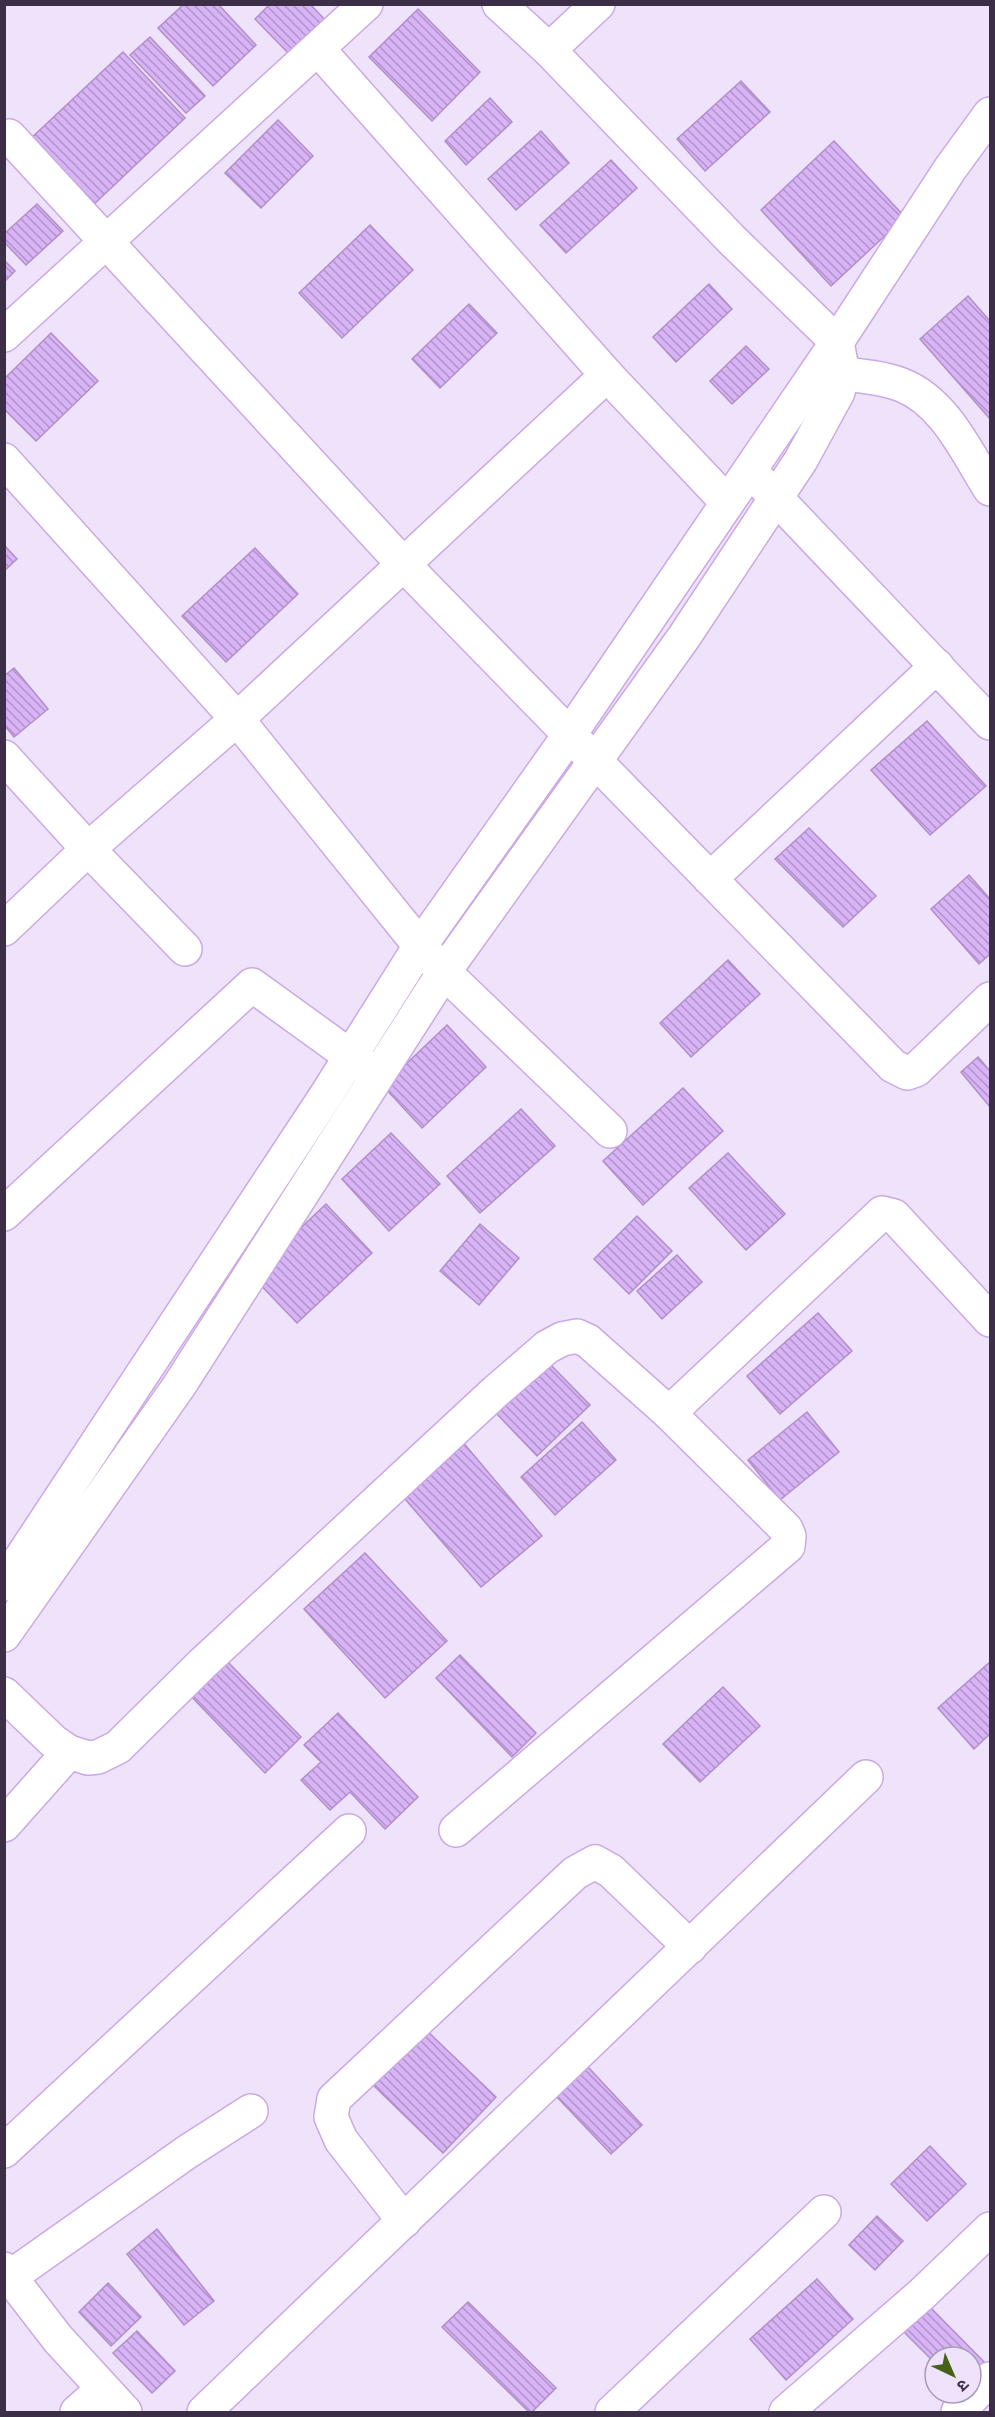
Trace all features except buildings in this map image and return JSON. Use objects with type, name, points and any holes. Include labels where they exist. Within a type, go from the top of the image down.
[{"type":"street","points":[[4,335],[366,4]]},
{"type":"street","points":[[4,1584],[364,1066],[444,972],[684,637],[801,460],[833,402],[843,374],[837,342],[732,240],[549,50],[499,4]]},
{"type":"street","points":[[549,50],[598,4]]},
{"type":"street","points":[[318,49],[607,375],[727,502]]},
{"type":"street","points":[[4,1635],[179,1386],[364,1066],[420,946],[570,734],[837,342],[950,169],[990,114]]},
{"type":"street","points":[[9,136],[404,564],[570,734],[594,762],[897,1070],[907,1073],[916,1070],[990,999]]},
{"type":"street","points":[[843,374],[879,378],[895,383],[927,400],[940,412],[990,489]]},
{"type":"street","points":[[4,929],[88,849],[237,719],[607,375]]},
{"type":"street","points":[[4,460],[237,719],[420,946],[444,972],[610,1131]]},
{"type":"street","points":[[749,470],[990,723]]},
{"type":"street","points":[[710,879],[937,666]]},
{"type":"street","points":[[4,757],[88,849],[185,949]]},
{"type":"street","points":[[4,1214],[252,985],[364,1066]]},
{"type":"street","points":[[669,1413],[875,1218],[882,1214],[894,1216],[990,1320]]},
{"type":"street","points":[[4,1694],[53,1741],[69,1752],[88,1758],[98,1757],[118,1747],[202,1664],[495,1392],[548,1347],[562,1339],[577,1336],[588,1341],[669,1413],[786,1529],[789,1536],[788,1546],[456,1830]]},
{"type":"street","points":[[4,1825],[69,1752]]},
{"type":"street","points":[[204,2412],[866,1777]]},
{"type":"street","points":[[4,2151],[350,1831]]},
{"type":"street","points":[[404,2221],[341,2140],[331,2117],[334,2098],[575,1873],[595,1863],[611,1871],[690,1947]]},
{"type":"street","points":[[125,2412],[58,2339],[7,2273],[251,2111]]},
{"type":"street","points":[[632,2406],[824,2212]]},
{"type":"street","points":[[786,2412],[922,2294],[990,2229]]},
{"type":"street","points":[[958,2412],[990,2379]]},
{"type":"street","points":[[77,2412],[103,2389]]}]
